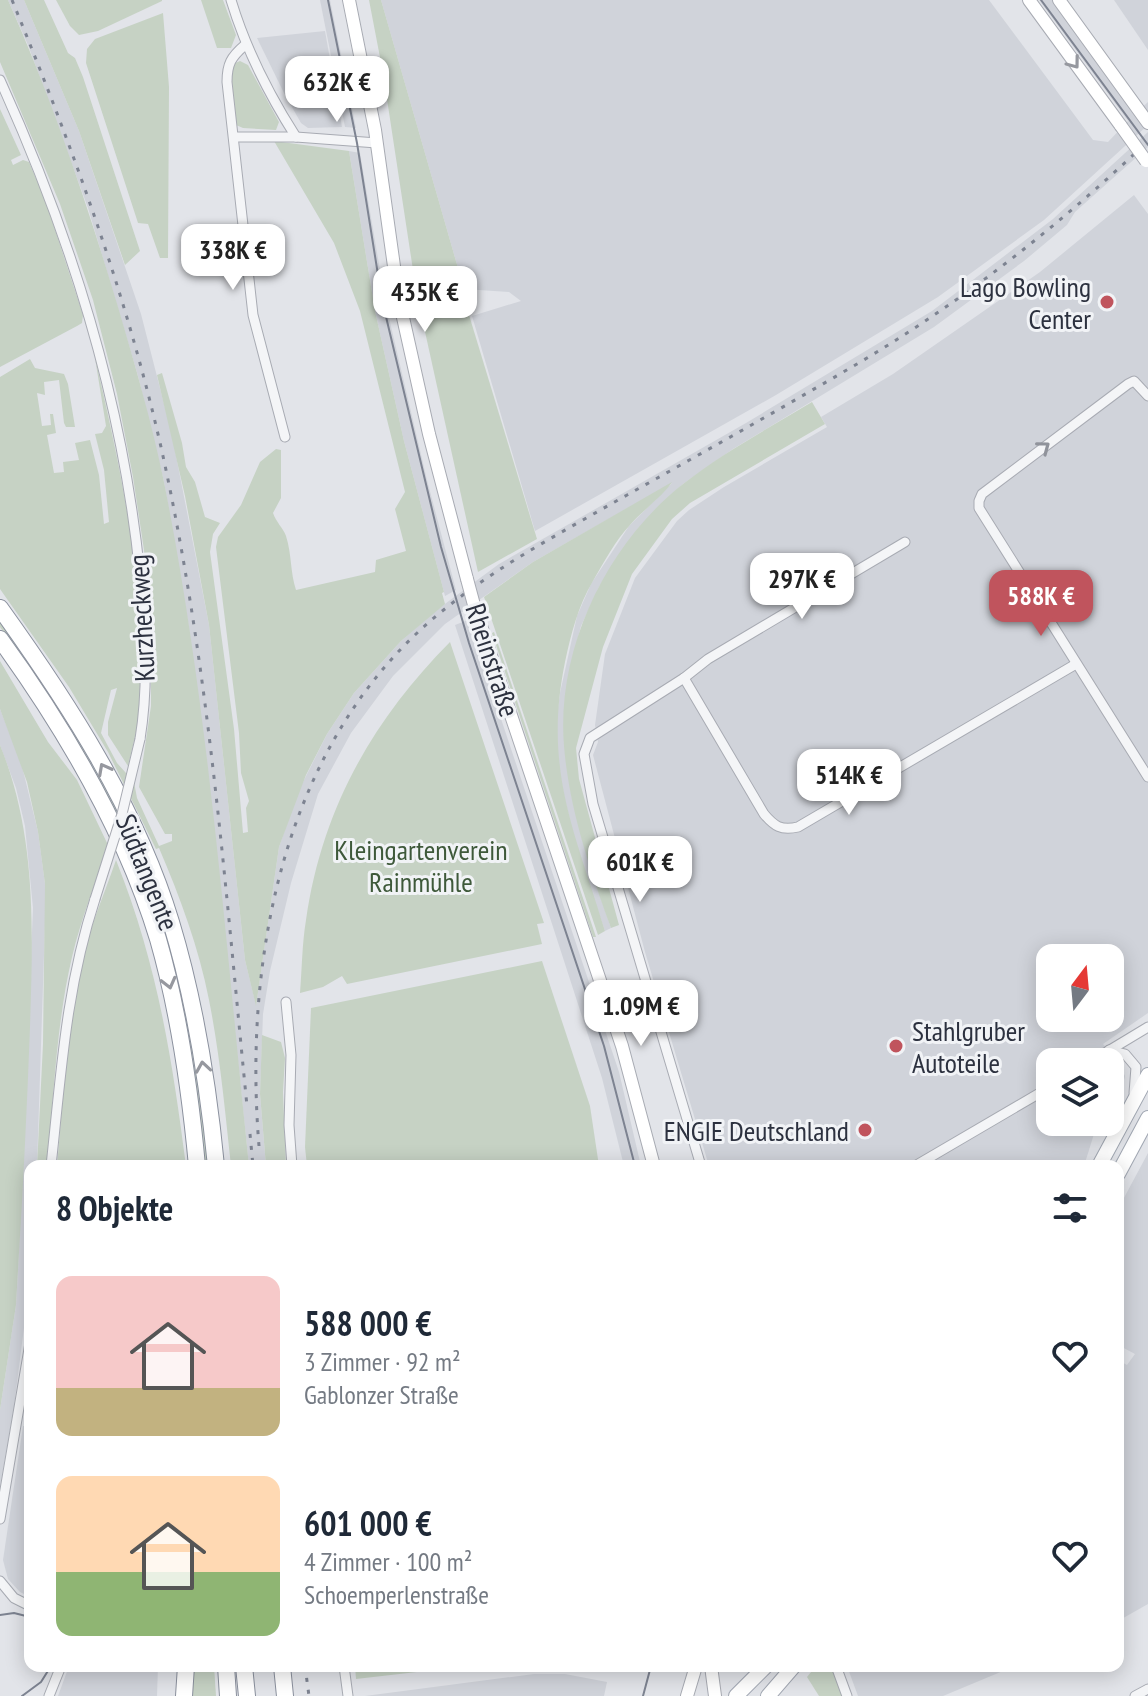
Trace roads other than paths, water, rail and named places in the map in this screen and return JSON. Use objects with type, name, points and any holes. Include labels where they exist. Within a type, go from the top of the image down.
[{"type":"highway","name":"Südtangente","points":[[0,608],[102,764],[151,868],[170,921],[191,999],[215,1160]]},
{"type":"highway","name":"Südtangente","points":[[0,639],[45,705],[90,780],[115,827],[138,882],[158,939],[173,1000],[196,1160]]},
{"type":"highway","points":[[184,1696],[186,1672]]},
{"type":"highway","points":[[226,1672],[228,1696]]},
{"type":"highway","points":[[245,1672],[247,1696]]},
{"type":"highway","points":[[283,1672],[285,1696]]},
{"type":"main road","name":"Rheinstraße","points":[[349,0],[377,143],[398,295],[429,434],[474,605],[622,1046],[652,1160]]},
{"type":"main road","points":[[1029,0],[1147,162]]},
{"type":"main road","points":[[1059,0],[1148,123]]},
{"type":"main road","points":[[1102,1160],[1148,1075]]},
{"type":"main road","points":[[1124,1163],[1148,1118]]},
{"type":"main road","points":[[687,1696],[694,1672]]},
{"type":"main road","points":[[712,1672],[715,1696]]},
{"type":"main road","points":[[736,1696],[760,1672]]},
{"type":"main road","points":[[768,1696],[789,1672]]},
{"type":"street","points":[[231,0],[245,45],[268,93],[296,137]]},
{"type":"street","points":[[245,45],[232,56],[227,68],[234,137],[253,315],[285,437]]},
{"type":"street","name":"Kurzheckweg","points":[[0,80],[38,167],[77,276],[126,473],[137,541],[144,625],[146,679],[140,739],[128,792],[74,972],[65,1021],[52,1160]]},
{"type":"street","points":[[234,137],[296,137],[377,143]]},
{"type":"street","points":[[1148,396],[1134,381],[982,494],[979,508],[1148,777]]},
{"type":"street","points":[[699,1160],[593,804],[584,754],[586,743],[708,659],[905,542]]},
{"type":"street","points":[[684,678],[764,814],[773,824],[785,830],[798,827],[1076,664]]},
{"type":"street","points":[[286,1002],[291,1055],[292,1160]]},
{"type":"street","points":[[1112,1048],[1148,1027]]},
{"type":"street","points":[[1124,1054],[1136,1067],[1134,1102]]},
{"type":"street","points":[[925,1160],[1036,1095]]},
{"type":"street","points":[[0,1519],[24,1378]]},
{"type":"street","points":[[0,1581],[6,1591],[24,1602]]},
{"type":"street","points":[[49,1696],[59,1672]]},
{"type":"street","points":[[345,1672],[348,1696]]},
{"type":"street","points":[[838,1672],[847,1696]]},
{"type":"street","points":[[1135,1696],[1148,1689]]},
{"type":"tram line","points":[[328,0],[357,143],[382,300],[441,547],[469,643],[604,1046],[633,1160]]},
{"type":"tram line","points":[[1041,0],[1148,145]]},
{"type":"tram line","points":[[0,1615],[24,1616]]},
{"type":"tram line","points":[[22,1696],[41,1682],[47,1672]]},
{"type":"tram line","points":[[643,1696],[649,1672]]},
{"type":"railway","points":[[12,0],[96,220],[131,333],[161,447],[178,528],[204,692],[247,1106]]},
{"type":"railway","points":[[259,1146],[256,1072],[259,998],[269,924],[286,852],[312,782],[347,718],[391,659],[446,608],[506,566],[831,379],[938,312],[1047,231],[1148,141]]},
{"type":"railway","points":[[250,1134],[252,1160]]},
{"type":"railway","points":[[306,1672],[309,1696]]},
{"type":"place","name":"Lago Bowling Center","points":[[1107,302]]},
{"type":"place","name":"Stahlgruber Autoteile","points":[[896,1046]]},
{"type":"place","name":"ENGIE Deutschland","points":[[865,1130]]},
{"type":"park label","name":"Kleingartenverein Rainmühle","points":[[421,865]]}]
